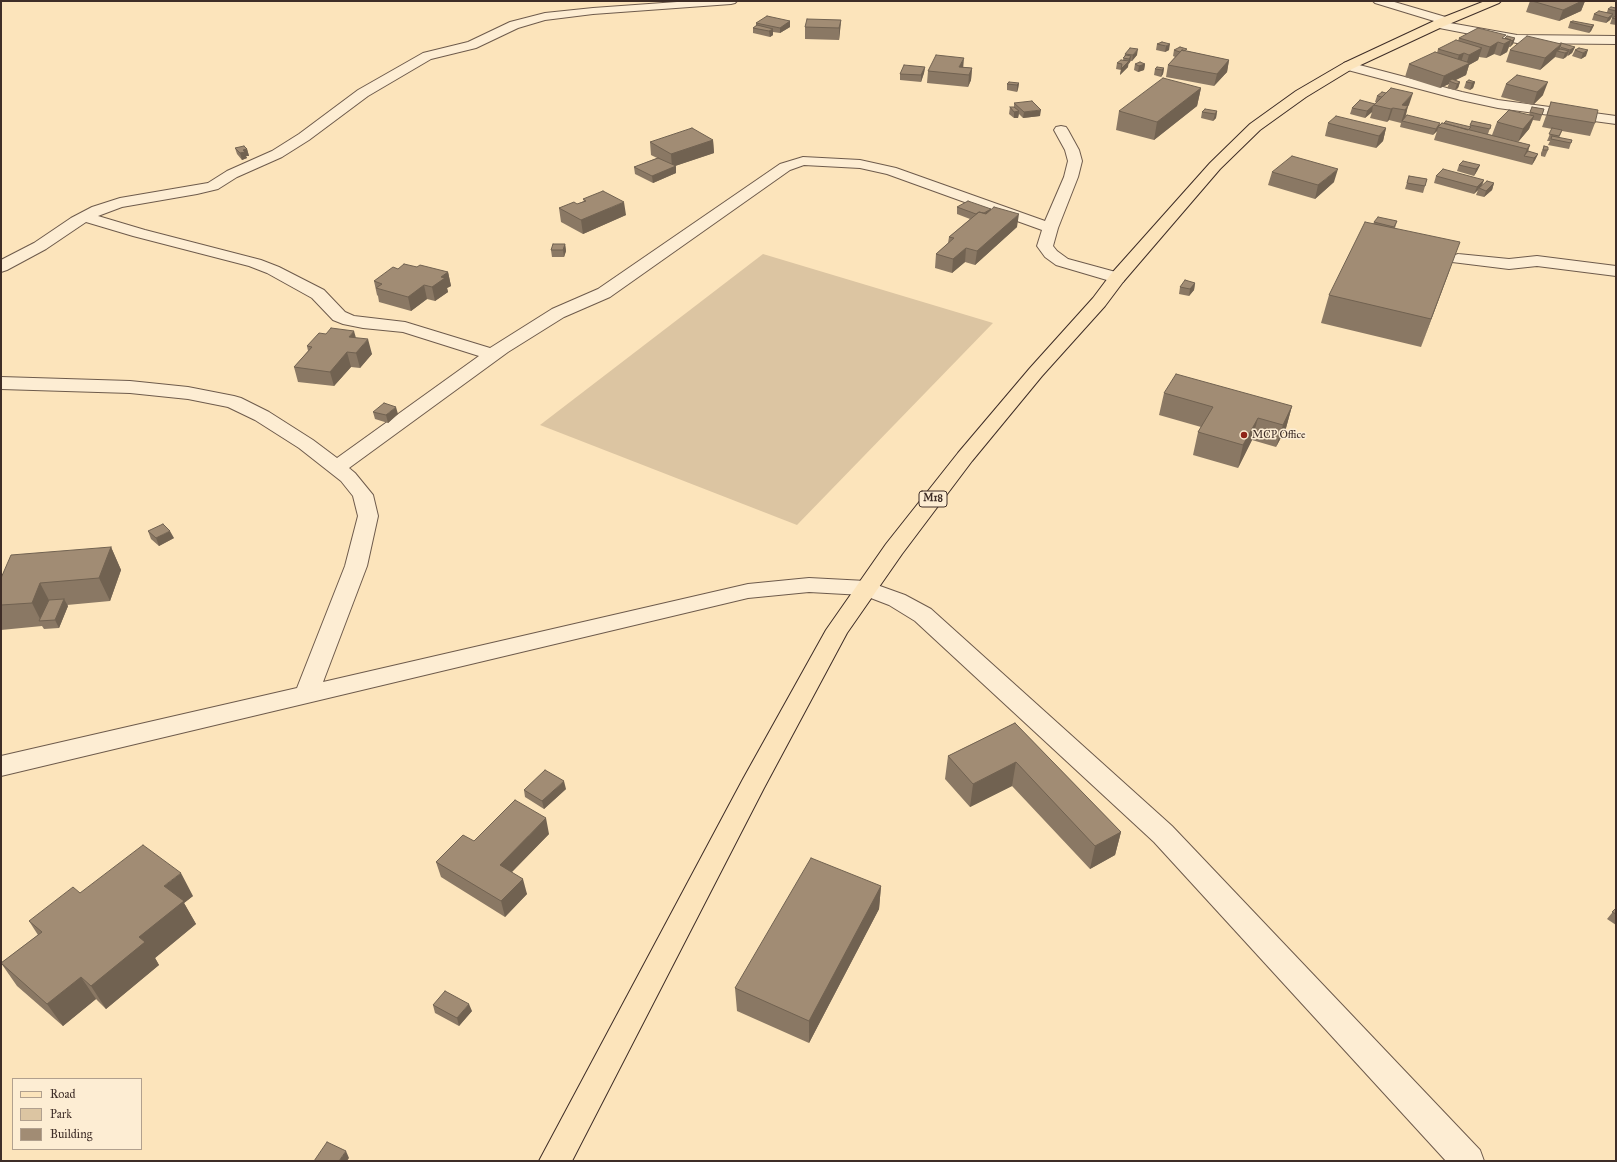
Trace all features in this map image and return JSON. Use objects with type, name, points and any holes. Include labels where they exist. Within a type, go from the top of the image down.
[{"type":"main road","name":"M18","points":[[555,1161],[752,786],[837,630],[866,588],[965,457],[1036,372],[1099,302],[1117,278],[1215,166],[1255,128],[1301,94],[1348,66],[1441,23],[1495,1]]},
{"type":"street","points":[[1,267],[40,246],[84,216],[97,210],[120,203],[210,188],[232,174],[277,154],[304,137],[363,93],[423,58],[472,45],[528,20],[572,13],[730,1]]},
{"type":"street","points":[[1379,1],[1441,23],[1517,39],[1616,40]]},
{"type":"street","points":[[1348,66],[1461,96],[1498,104],[1616,120]]},
{"type":"street","points":[[1061,130],[1072,150],[1075,161],[1071,177],[1050,228],[1045,246],[1051,254],[1062,262],[1117,278]]},
{"type":"street","points":[[336,468],[493,355],[558,313],[604,292],[785,167],[803,161],[860,164],[891,170],[1050,228]]},
{"type":"street","points":[[84,216],[139,233],[256,263],[273,270],[318,294],[339,316],[349,320],[363,323],[405,327],[493,355]]},
{"type":"street","points":[[1458,259],[1508,264],[1543,262],[1616,271]]},
{"type":"street","points":[[1,383],[130,387],[216,398],[234,402],[262,416],[306,444],[348,477],[363,495],[368,516],[356,566],[307,693]]},
{"type":"street","points":[[1,766],[307,693],[748,591],[809,585],[866,588],[897,600],[924,615],[1163,834],[1468,1161]]},
{"type":"green space","points":[[763,254],[993,323],[797,525],[540,425]]},
{"type":"building","points":[[1532,1],[1582,1],[1563,10]]},
{"type":"building","points":[[1611,7],[1616,8],[1616,11],[1608,9]]},
{"type":"building","points":[[1599,11],[1613,14],[1608,18],[1594,14]]},
{"type":"building","points":[[767,16],[790,21],[780,28],[756,23]]},
{"type":"building","points":[[807,19],[841,20],[839,28],[805,27]]},
{"type":"building","points":[[1573,21],[1594,25],[1591,27],[1570,22]]},
{"type":"building","points":[[757,25],[773,29],[769,31],[753,28]]},
{"type":"building","points":[[1478,28],[1506,35],[1502,38],[1511,40],[1504,44],[1498,42],[1490,47],[1459,38]]},
{"type":"building","points":[[1507,36],[1515,38],[1512,41],[1505,38]]},
{"type":"building","points":[[1527,36],[1561,44],[1545,58],[1510,50]]},
{"type":"building","points":[[1456,40],[1482,48],[1469,55],[1464,53],[1459,55],[1438,49]]},
{"type":"building","points":[[1162,42],[1170,44],[1166,46],[1157,44]]},
{"type":"building","points":[[1561,43],[1575,47],[1570,50],[1560,47]]},
{"type":"building","points":[[1180,47],[1187,49],[1180,52],[1174,50]]},
{"type":"building","points":[[1130,48],[1138,49],[1133,55],[1125,54]]},
{"type":"building","points":[[1579,48],[1588,50],[1583,53],[1575,50]]},
{"type":"building","points":[[1560,49],[1569,51],[1565,53],[1557,51]]},
{"type":"building","points":[[1182,50],[1229,60],[1217,74],[1168,65]]},
{"type":"building","points":[[1435,52],[1470,63],[1444,76],[1409,64]]},
{"type":"building","points":[[936,55],[964,58],[959,67],[972,68],[969,75],[928,71]]},
{"type":"building","points":[[1126,55],[1131,56],[1129,59],[1123,58]]},
{"type":"building","points":[[1121,60],[1129,61],[1121,69],[1122,64],[1117,63]]},
{"type":"building","points":[[1140,62],[1145,64],[1139,66],[1135,64]]},
{"type":"building","points":[[904,65],[925,67],[921,75],[900,74]]},
{"type":"building","points":[[1157,67],[1164,68],[1162,70],[1155,69]]},
{"type":"building","points":[[1517,75],[1548,82],[1537,92],[1506,84]]},
{"type":"building","points":[[1163,78],[1201,88],[1157,122],[1119,111]]},
{"type":"building","points":[[1452,79],[1460,82],[1457,84],[1449,81]]},
{"type":"building","points":[[1469,80],[1475,82],[1466,82]]},
{"type":"building","points":[[1009,82],[1019,83],[1017,85],[1007,84]]},
{"type":"building","points":[[1391,88],[1413,93],[1402,105],[1408,106],[1405,110],[1391,109],[1374,105]]},
{"type":"building","points":[[1382,92],[1386,93],[1382,97],[1377,96]]},
{"type":"building","points":[[1360,100],[1375,104],[1367,111],[1352,108]]},
{"type":"building","points":[[1032,101],[1041,110],[1024,112],[1014,103]]},
{"type":"building","points":[[1551,102],[1598,110],[1595,123],[1547,115]]},
{"type":"building","points":[[1010,107],[1014,107],[1019,111],[1014,112]]},
{"type":"building","points":[[1532,107],[1544,109],[1542,115],[1530,112]]},
{"type":"building","points":[[1205,109],[1217,111],[1215,114],[1202,112]]},
{"type":"building","points":[[1509,110],[1534,116],[1523,129],[1497,122]]},
{"type":"building","points":[[1407,115],[1440,123],[1436,129],[1402,121]]},
{"type":"building","points":[[1336,116],[1386,128],[1379,136],[1328,123]]},
{"type":"building","points":[[1446,121],[1471,127],[1468,130],[1444,123]]},
{"type":"building","points":[[1472,121],[1491,125],[1490,129],[1470,125]]},
{"type":"building","points":[[1442,123],[1530,145],[1527,149],[1438,127]]},
{"type":"building","points":[[692,128],[713,140],[671,154],[650,142]]},
{"type":"building","points":[[1552,128],[1562,130],[1559,136],[1549,134]]},
{"type":"building","points":[[1552,136],[1572,140],[1571,143],[1551,139]]},
{"type":"building","points":[[244,146],[247,149],[243,150],[245,152],[240,153],[235,148]]},
{"type":"building","points":[[1544,146],[1548,147],[1548,150],[1543,150]]},
{"type":"building","points":[[1528,151],[1538,154],[1534,158],[1524,156]]},
{"type":"building","points":[[1292,156],[1338,169],[1318,185],[1272,172]]},
{"type":"building","points":[[658,158],[676,166],[652,176],[634,167]]},
{"type":"building","points":[[1463,161],[1480,165],[1476,169],[1459,165]]},
{"type":"building","points":[[1443,169],[1484,180],[1477,187],[1436,176]]},
{"type":"building","points":[[1409,176],[1427,179],[1425,186],[1407,183]]},
{"type":"building","points":[[1487,181],[1494,183],[1486,191],[1479,188]]},
{"type":"building","points":[[603,191],[624,202],[581,220],[559,208],[574,202],[577,204],[586,201],[583,199]]},
{"type":"building","points":[[968,201],[991,209],[984,213],[979,212],[976,214],[957,207]]},
{"type":"building","points":[[994,207],[1019,214],[977,251],[966,248],[953,259],[936,254],[954,238],[949,237],[979,212],[986,214]]},
{"type":"building","points":[[1378,217],[1397,221],[1394,227],[1374,222]]},
{"type":"building","points":[[1365,222],[1460,242],[1431,319],[1329,295]]},
{"type":"building","points":[[553,244],[565,244],[563,250],[551,250]]},
{"type":"building","points":[[404,264],[417,267],[420,265],[448,272],[441,277],[445,278],[432,287],[424,285],[408,297],[376,288],[382,284],[374,281],[393,267],[398,269]]},
{"type":"building","points":[[1185,280],[1195,283],[1190,289],[1180,287]]},
{"type":"building","points":[[331,328],[354,331],[349,337],[368,339],[356,353],[347,352],[330,372],[294,367],[312,347],[307,346],[319,333],[326,334]]},
{"type":"building","points":[[1176,374],[1292,406],[1283,425],[1258,418],[1243,445],[1198,432],[1213,407],[1164,393]]},
{"type":"building","points":[[384,403],[396,407],[386,415],[373,412]]},
{"type":"building","points":[[163,524],[170,531],[156,538],[148,531]]},
{"type":"building","points":[[111,547],[99,578],[40,583],[32,603],[1,605],[1,578],[11,555]]},
{"type":"building","points":[[64,599],[55,620],[39,621],[49,600]]},
{"type":"building","points":[[1015,723],[1121,832],[1095,846],[1016,762],[973,784],[948,756]]},
{"type":"building","points":[[545,770],[564,781],[542,801],[524,790]]},
{"type":"building","points":[[515,800],[546,818],[500,865],[523,879],[501,901],[436,862],[463,835],[474,841]]},
{"type":"building","points":[[143,845],[181,873],[164,886],[184,901],[139,937],[145,942],[91,986],[81,977],[47,1004],[1,963],[42,932],[29,921],[73,887],[80,893]]},
{"type":"building","points":[[811,858],[881,886],[809,1021],[735,988]]},
{"type":"building","points":[[1616,908],[1616,914],[1612,912]]},
{"type":"building","points":[[445,991],[469,1004],[457,1018],[433,1005]]},
{"type":"building","points":[[327,1142],[346,1151],[339,1161],[314,1161]]},
{"type":"place","name":"MCP Office","points":[[1244,435]]}]
